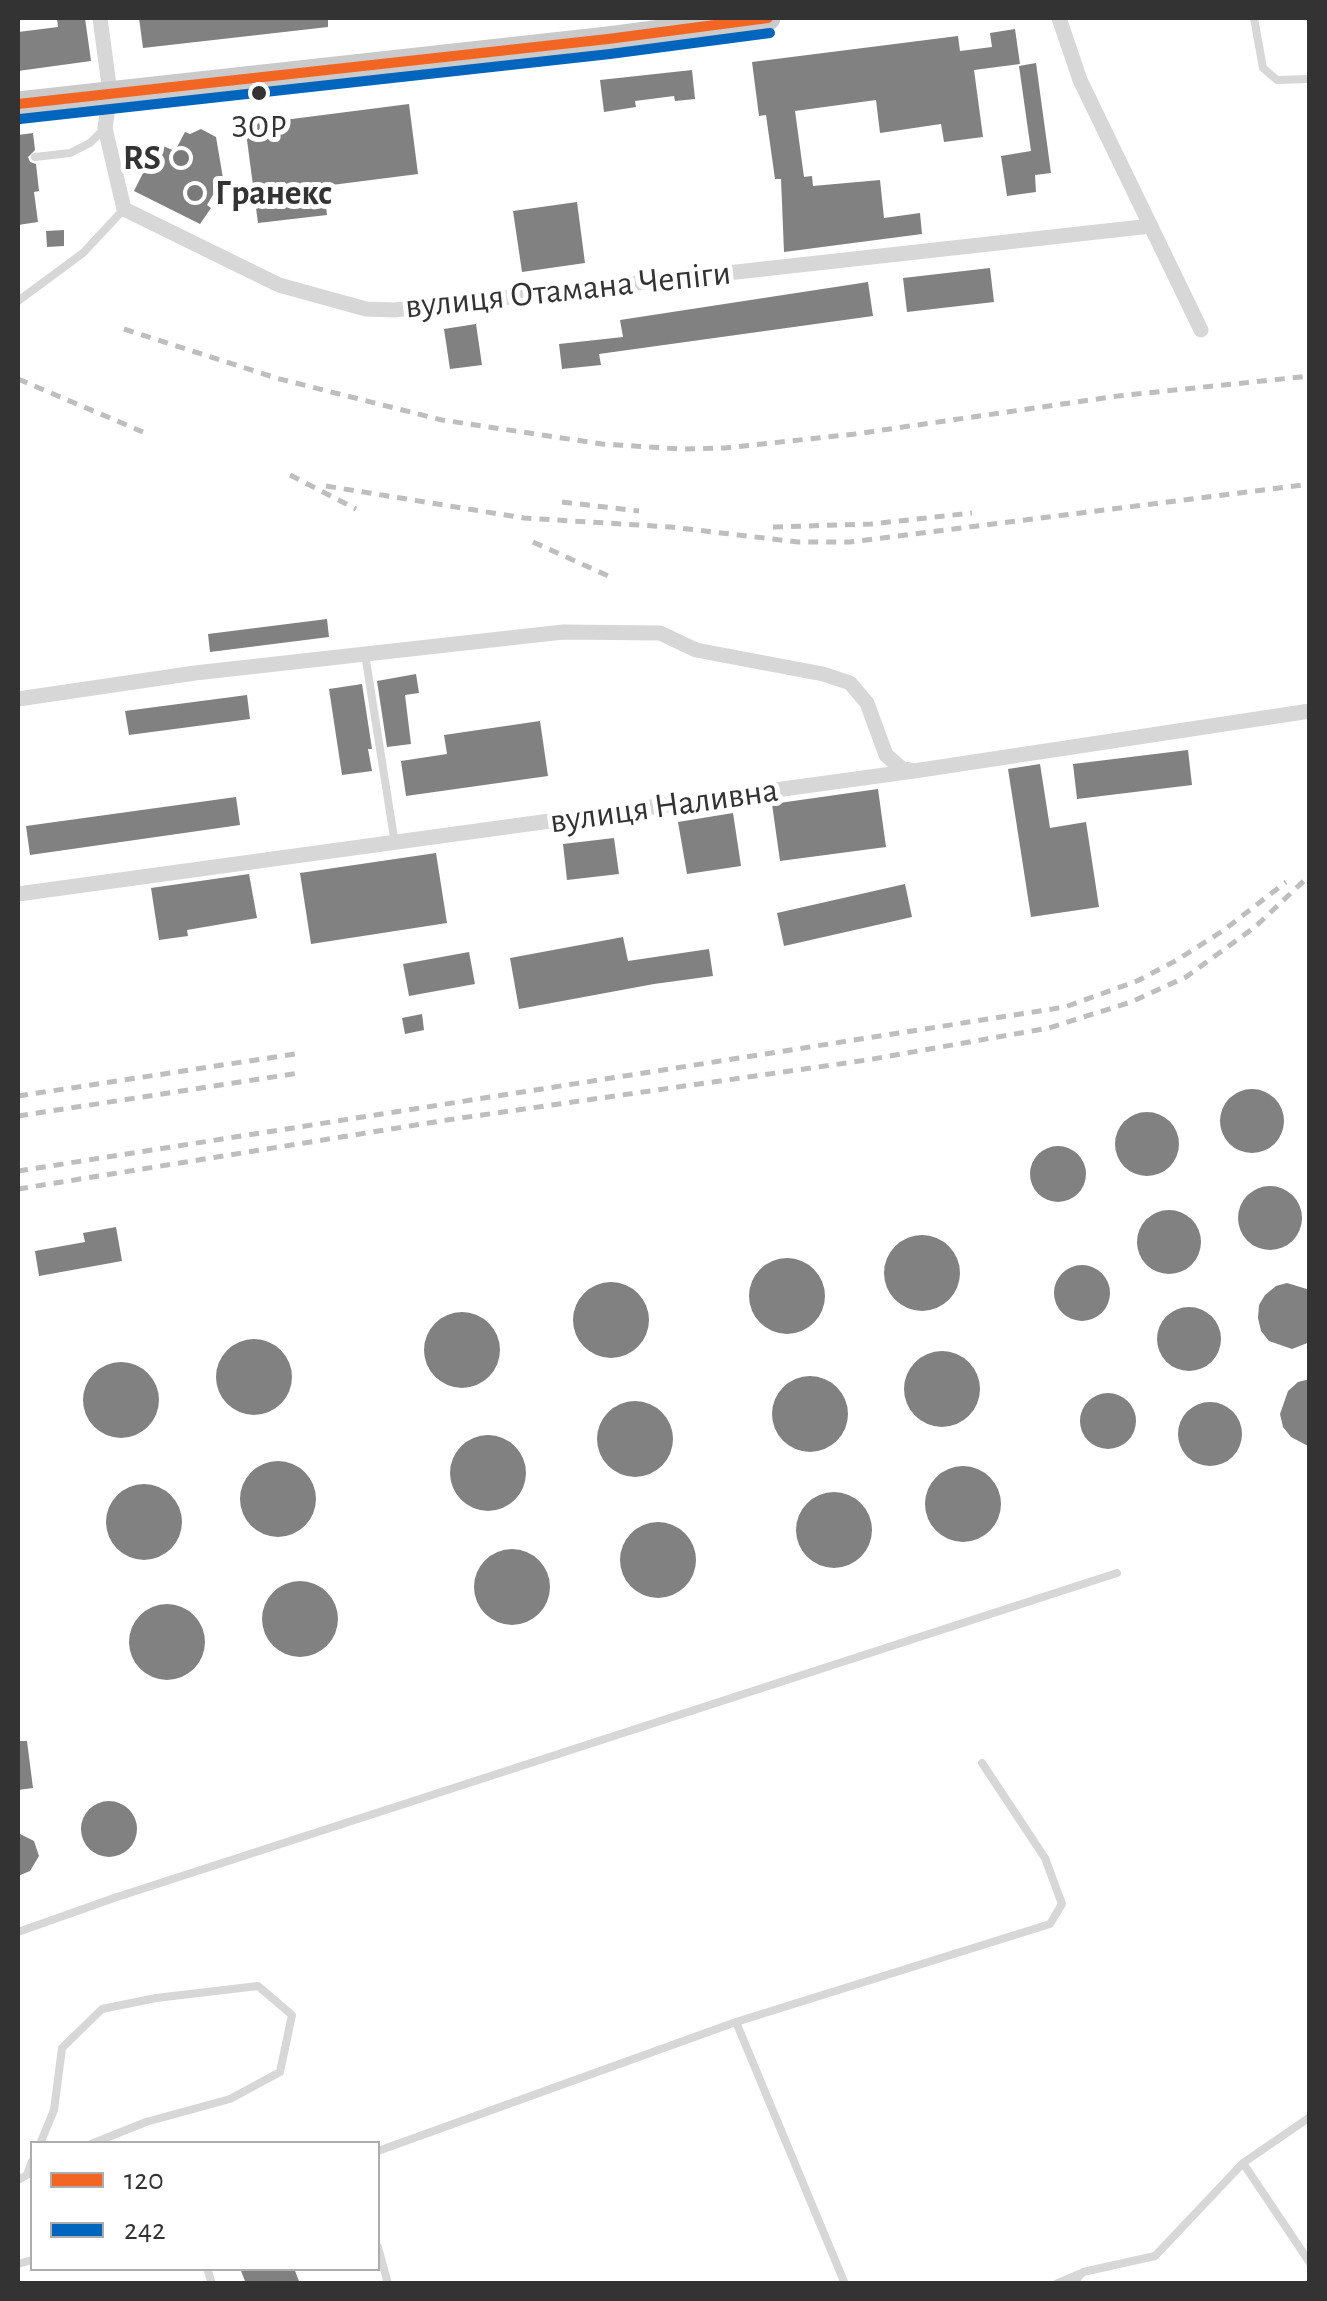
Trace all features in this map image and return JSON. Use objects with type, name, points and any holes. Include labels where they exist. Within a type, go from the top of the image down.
[{"type":"main road","points":[[18,104],[768,18]]},
{"type":"street","points":[[100,18],[110,92],[105,128],[124,209]]},
{"type":"street","points":[[1060,18],[1080,80],[1201,330]]},
{"type":"street","name":"вулиця Отамана Чепіги","points":[[124,209],[279,286],[334,302],[394,310],[1151,226]]},
{"type":"street","points":[[18,699],[196,673],[564,632],[660,633],[696,650],[823,674],[850,683],[867,704],[886,755],[902,769],[914,771]]},
{"type":"street","name":"вулиця Наливна","points":[[18,894],[914,771],[1310,710]]},
{"type":"lane","points":[[1254,18],[1263,68],[1278,80],[1310,79]]},
{"type":"lane","points":[[36,157],[70,153],[90,143],[105,128]]},
{"type":"lane","points":[[18,302],[83,253],[124,209]]},
{"type":"lane","points":[[365,654],[395,844]]},
{"type":"lane","points":[[18,1932],[1117,1573]]},
{"type":"lane","points":[[380,2150],[736,2022],[1050,1924],[1062,1904],[1045,1858],[982,1763]]},
{"type":"lane","points":[[41,2141],[54,2110],[62,2048],[102,2009],[156,1998],[258,1986],[292,2015],[280,2072],[230,2099],[146,2122],[98,2141]]},
{"type":"lane","points":[[736,2022],[845,2284]]},
{"type":"lane","points":[[1056,2284],[1083,2272],[1155,2256],[1243,2163],[1310,2117]]},
{"type":"lane","points":[[1243,2163],[1310,2262]]},
{"type":"lane","points":[[18,2180],[30,2174]]},
{"type":"lane","points":[[380,2254],[388,2284]]},
{"type":"lane","points":[[1072,2284],[1083,2272]]},
{"type":"building","points":[[57,18],[85,18],[91,61],[18,71],[18,32],[58,27]]},
{"type":"building","points":[[139,18],[328,18],[328,27],[143,48]]},
{"type":"building","points":[[1015,29],[1020,64],[974,70],[983,137],[944,142],[941,124],[880,133],[876,100],[795,111],[804,177],[812,176],[813,186],[880,180],[884,218],[920,213],[922,234],[784,252],[781,179],[775,179],[766,115],[759,116],[752,62],[958,36],[960,51],[992,47],[990,33]]},
{"type":"building","points":[[1036,63],[1051,173],[1035,175],[1036,192],[1007,196],[1001,156],[1031,151],[1019,66]]},
{"type":"building","points":[[692,70],[695,99],[675,101],[674,96],[635,101],[636,107],[604,112],[600,80]]},
{"type":"building","points":[[409,104],[418,174],[324,186],[327,215],[258,223],[245,125]]},
{"type":"building","points":[[201,129],[216,137],[223,178],[200,224],[134,191],[145,169],[150,172],[163,146],[175,151],[185,132]]},
{"type":"building","points":[[33,133],[35,150],[28,157],[36,164],[38,222],[18,225],[18,135]]},
{"type":"building","points":[[577,202],[585,263],[522,272],[513,211]]},
{"type":"building","points":[[64,230],[64,246],[47,247],[46,231]]},
{"type":"building","points":[[990,268],[994,302],[907,312],[903,278]]},
{"type":"building","points":[[868,282],[873,316],[599,354],[601,365],[562,369],[559,344],[623,337],[620,320]]},
{"type":"building","points":[[476,324],[482,365],[450,369],[444,329]]},
{"type":"building","points":[[327,619],[329,637],[210,652],[208,634]]},
{"type":"building","points":[[416,674],[419,693],[405,695],[411,744],[387,747],[377,681]]},
{"type":"building","points":[[362,684],[372,771],[342,775],[329,689]]},
{"type":"building","points":[[247,695],[250,719],[129,735],[125,711]]},
{"type":"building","points":[[540,721],[548,776],[406,796],[401,761],[447,754],[444,735]]},
{"type":"building","points":[[1188,750],[1192,785],[1077,799],[1073,764]]},
{"type":"building","points":[[1040,764],[1050,828],[1086,822],[1099,907],[1031,917],[1008,769]]},
{"type":"building","points":[[878,789],[886,847],[780,861],[772,804]]},
{"type":"building","points":[[236,797],[240,825],[30,855],[26,826]]},
{"type":"building","points":[[733,813],[741,866],[687,874],[678,822]]},
{"type":"building","points":[[614,838],[619,874],[567,880],[563,844]]},
{"type":"building","points":[[436,853],[447,923],[311,944],[300,873]]},
{"type":"building","points":[[249,874],[257,918],[187,930],[188,936],[159,940],[151,888]]},
{"type":"building","points":[[905,884],[912,917],[784,946],[777,913]]},
{"type":"building","points":[[623,937],[628,961],[709,949],[713,976],[519,1009],[510,958]]},
{"type":"building","points":[[469,952],[475,984],[409,996],[403,964]]},
{"type":"building","points":[[422,1014],[424,1030],[405,1034],[402,1018]]},
{"type":"building","points":[[1252,1089],[1275,1098],[1284,1121],[1275,1144],[1252,1153],[1229,1144],[1220,1121],[1229,1098]]},
{"type":"building","points":[[1147,1112],[1170,1121],[1179,1144],[1170,1167],[1147,1176],[1124,1167],[1115,1144],[1124,1121]]},
{"type":"building","points":[[1058,1146],[1078,1154],[1086,1174],[1078,1194],[1058,1202],[1038,1194],[1030,1174],[1038,1154]]},
{"type":"building","points":[[1270,1186],[1293,1195],[1302,1218],[1293,1241],[1270,1250],[1247,1241],[1238,1218],[1247,1195]]},
{"type":"building","points":[[1169,1210],[1192,1219],[1201,1242],[1192,1265],[1169,1274],[1146,1265],[1137,1242],[1146,1219]]},
{"type":"building","points":[[116,1227],[122,1261],[39,1276],[35,1251],[85,1242],[83,1233]]},
{"type":"building","points":[[922,1235],[949,1246],[960,1273],[949,1300],[922,1311],[895,1300],[884,1273],[895,1246]]},
{"type":"building","points":[[787,1258],[814,1269],[825,1296],[814,1323],[787,1334],[760,1323],[749,1296],[760,1269]]},
{"type":"building","points":[[1082,1265],[1102,1273],[1110,1293],[1102,1313],[1082,1321],[1062,1313],[1054,1293],[1062,1273]]},
{"type":"building","points":[[611,1282],[638,1293],[649,1320],[638,1347],[611,1358],[584,1347],[573,1320],[584,1293]]},
{"type":"building","points":[[1287,1283],[1310,1290],[1310,1342],[1292,1349],[1269,1341],[1258,1318],[1265,1295]]},
{"type":"building","points":[[1189,1307],[1212,1316],[1221,1339],[1212,1362],[1189,1371],[1166,1362],[1157,1339],[1166,1316]]},
{"type":"building","points":[[462,1312],[489,1323],[500,1350],[489,1377],[462,1388],[435,1377],[424,1350],[435,1323]]},
{"type":"building","points":[[254,1339],[281,1350],[292,1377],[281,1404],[254,1415],[227,1404],[216,1377],[227,1350]]},
{"type":"building","points":[[942,1351],[969,1362],[980,1389],[969,1416],[942,1427],[915,1416],[904,1389],[915,1362]]},
{"type":"building","points":[[121,1362],[148,1373],[159,1400],[148,1427],[121,1438],[94,1427],[83,1400],[94,1373]]},
{"type":"building","points":[[810,1376],[837,1387],[848,1414],[837,1441],[810,1452],[783,1441],[772,1414],[783,1387]]},
{"type":"building","points":[[1310,1379],[1310,1447],[1291,1437],[1280,1414],[1288,1391],[1298,1382]]},
{"type":"building","points":[[1108,1393],[1128,1401],[1136,1421],[1128,1441],[1108,1449],[1088,1441],[1080,1421],[1088,1401]]},
{"type":"building","points":[[635,1401],[662,1412],[673,1439],[662,1466],[635,1477],[608,1466],[597,1439],[608,1412]]},
{"type":"building","points":[[1210,1402],[1233,1411],[1242,1434],[1233,1457],[1210,1466],[1187,1457],[1178,1434],[1187,1411]]},
{"type":"building","points":[[488,1435],[515,1446],[526,1473],[515,1500],[488,1511],[461,1500],[450,1473],[461,1446]]},
{"type":"building","points":[[278,1461],[305,1472],[316,1499],[305,1526],[278,1537],[251,1526],[240,1499],[251,1472]]},
{"type":"building","points":[[963,1466],[990,1477],[1001,1504],[990,1531],[963,1542],[936,1531],[925,1504],[936,1477]]},
{"type":"building","points":[[144,1484],[171,1495],[182,1522],[171,1549],[144,1560],[117,1549],[106,1522],[117,1495]]},
{"type":"building","points":[[834,1492],[861,1503],[872,1530],[861,1557],[834,1568],[807,1557],[796,1530],[807,1503]]},
{"type":"building","points":[[658,1522],[685,1533],[696,1560],[685,1587],[658,1598],[631,1587],[620,1560],[631,1533]]},
{"type":"building","points":[[512,1549],[539,1560],[550,1587],[539,1614],[512,1625],[485,1614],[474,1587],[485,1560]]},
{"type":"building","points":[[300,1581],[327,1592],[338,1619],[327,1646],[300,1657],[273,1646],[262,1619],[273,1592]]},
{"type":"building","points":[[167,1604],[194,1615],[205,1642],[194,1669],[167,1680],[140,1669],[129,1642],[140,1615]]},
{"type":"building","points":[[18,1741],[27,1741],[33,1788],[18,1790]]},
{"type":"building","points":[[109,1801],[129,1809],[137,1829],[129,1849],[109,1857],[89,1849],[81,1829],[89,1809]]},
{"type":"building","points":[[18,1833],[34,1841],[39,1856],[30,1871],[18,1876]]},
{"type":"building","points":[[241,2271],[295,2271],[300,2284],[246,2284]]},
{"type":"railway","points":[[124,329],[276,378],[442,420],[602,444],[681,449],[855,434],[1118,396],[1310,376]]},
{"type":"railway","points":[[18,379],[143,432]]},
{"type":"railway","points":[[290,475],[356,509]]},
{"type":"railway","points":[[326,486],[524,518],[671,527],[798,542],[850,542],[1310,484]]},
{"type":"railway","points":[[562,502],[639,511]]},
{"type":"railway","points":[[773,527],[871,524],[972,513]]},
{"type":"railway","points":[[533,542],[615,579]]},
{"type":"railway","points":[[18,1189],[447,1120],[867,1060],[1049,1028],[1131,1002],[1186,977],[1255,927],[1310,875]]},
{"type":"railway","points":[[18,1171],[1065,1007],[1137,981],[1177,960],[1286,882]]},
{"type":"railway","points":[[18,1096],[295,1054]]},
{"type":"railway","points":[[18,1116],[299,1073]]},
{"type":"transit line","name":"120","points":[[18,104],[768,18]]},
{"type":"transit line","name":"242","points":[[20,119],[770,33]]},
{"type":"place","name":"ЗОР","points":[[259,93]]},
{"type":"place","name":"RS","points":[[181,158]]},
{"type":"place","name":"Гранекс","points":[[195,193]]}]
